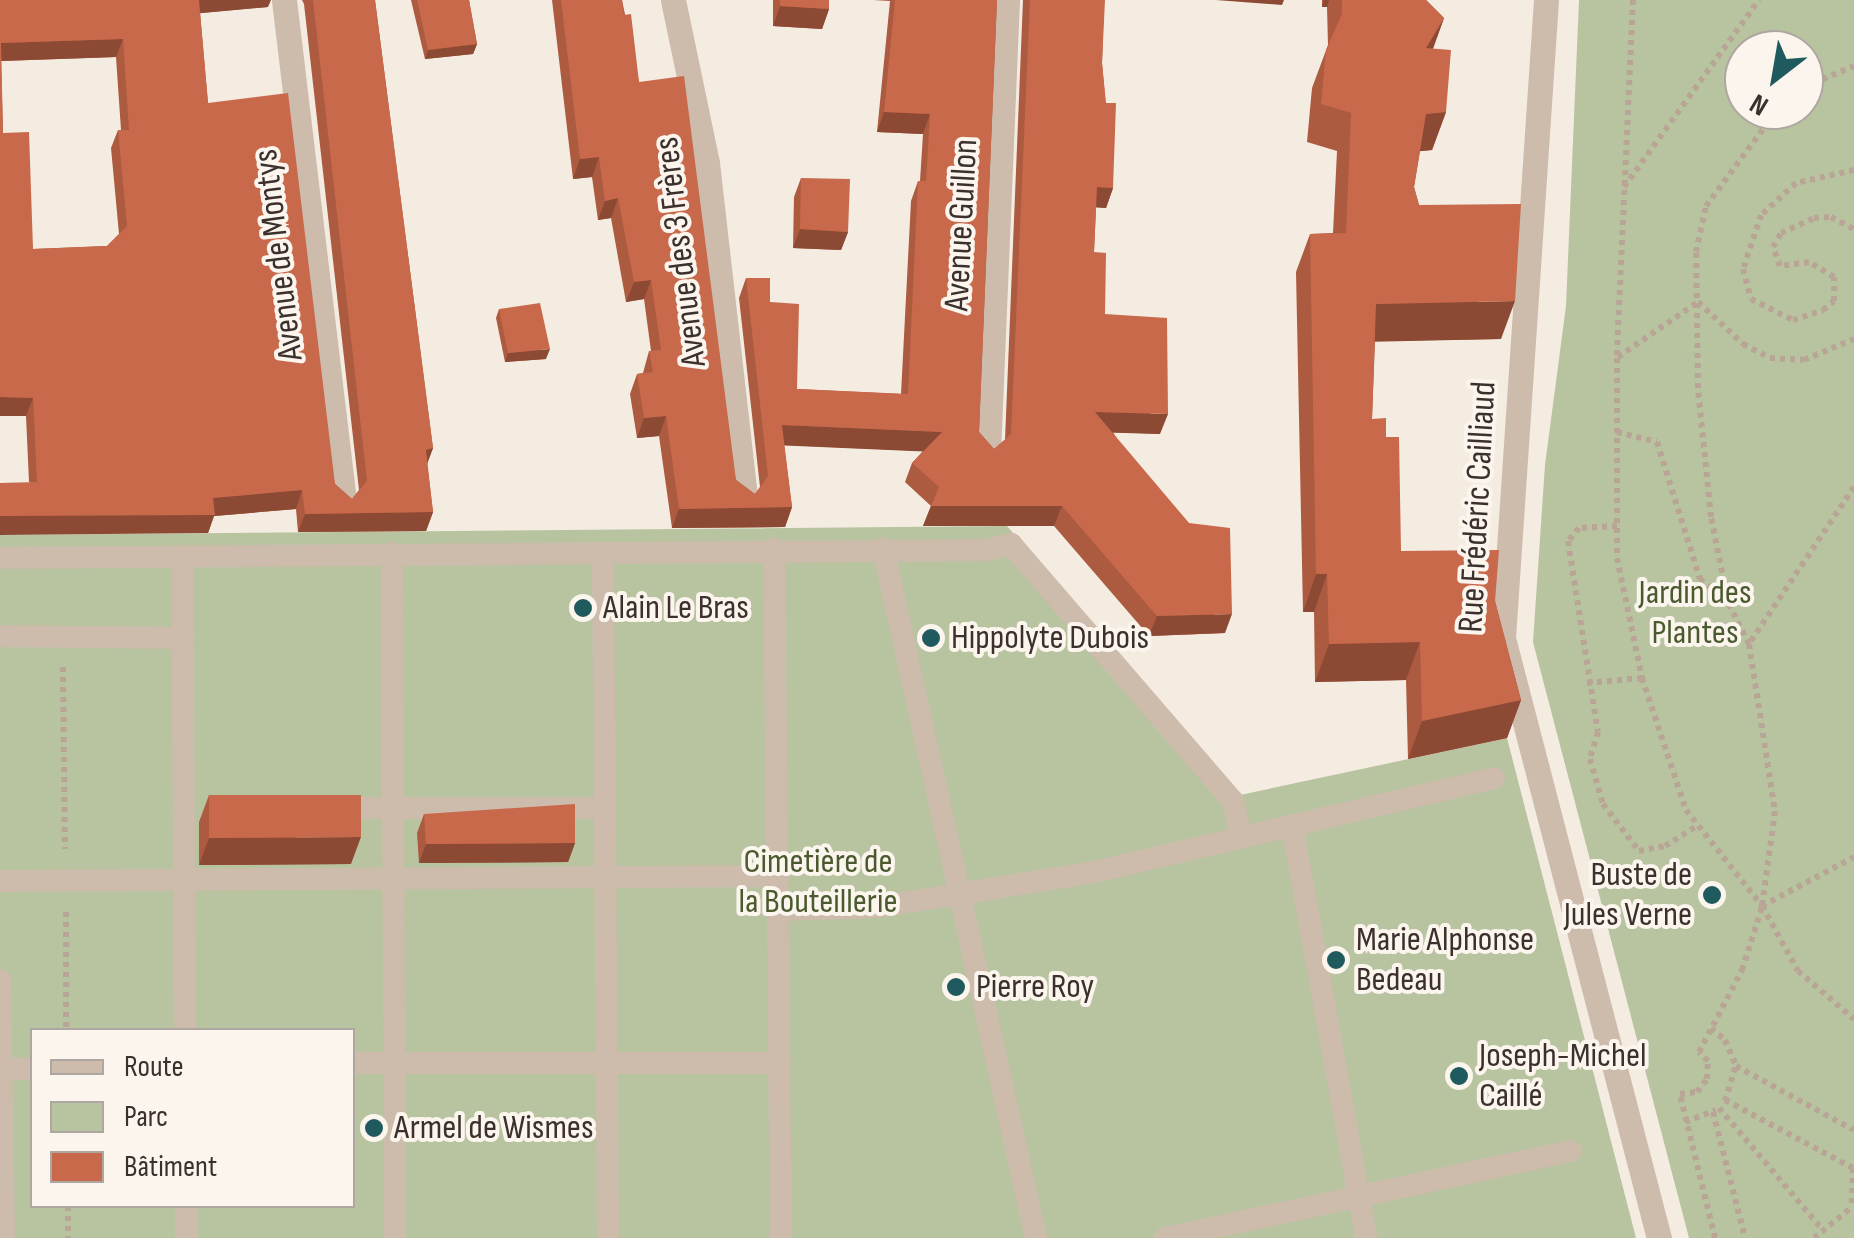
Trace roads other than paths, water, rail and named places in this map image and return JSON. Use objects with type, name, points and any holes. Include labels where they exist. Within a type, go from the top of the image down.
[{"type":"street","name":"Avenue de Montys","points":[[284,0],[344,501]]},
{"type":"street","name":"Avenue des 3 Frères","points":[[673,0],[702,131],[745,498]]},
{"type":"street","name":"Avenue Guillon","points":[[988,453],[1007,0]]},
{"type":"street","name":"Rue Frédéric Cailliaud","points":[[1546,0],[1503,638],[1660,1238]]},
{"type":"lane","points":[[0,558],[988,550],[1011,544],[1233,801],[1240,836]]},
{"type":"lane","points":[[883,548],[1036,1238]]},
{"type":"lane","points":[[774,550],[781,1238]]},
{"type":"lane","points":[[392,553],[396,1238]]},
{"type":"lane","points":[[602,554],[608,1238]]},
{"type":"lane","points":[[182,556],[182,638],[194,807],[184,880],[184,1028]]},
{"type":"lane","points":[[0,636],[182,638]]},
{"type":"lane","points":[[779,910],[960,896],[1494,778]]},
{"type":"lane","points":[[317,808],[605,808]]},
{"type":"lane","points":[[1292,825],[1366,1238]]},
{"type":"lane","points":[[0,881],[778,876]]},
{"type":"lane","points":[[0,980],[4,1238]]},
{"type":"lane","points":[[355,1064],[780,1063]]},
{"type":"lane","points":[[1,1070],[30,1069]]},
{"type":"lane","points":[[1165,1238],[1572,1150]]},
{"type":"lane","points":[[186,1208],[186,1238]]},
{"type":"place","name":"Alain Le Bras","points":[[583,608]]},
{"type":"place","name":"Hippolyte Dubois","points":[[931,638]]},
{"type":"place","name":"Buste de Jules Verne","points":[[1712,895]]},
{"type":"place","name":"Marie Alphonse Bedeau","points":[[1336,960]]},
{"type":"place","name":"Pierre Roy","points":[[956,987]]},
{"type":"place","name":"Joseph-Michel Caillé","points":[[1459,1076]]},
{"type":"place","name":"Armel de Wismes","points":[[374,1128]]},
{"type":"park label","name":"Jardin des Plantes","points":[[1695,613]]},
{"type":"park label","name":"Cimetière de la Bouteillerie","points":[[818,882]]}]
